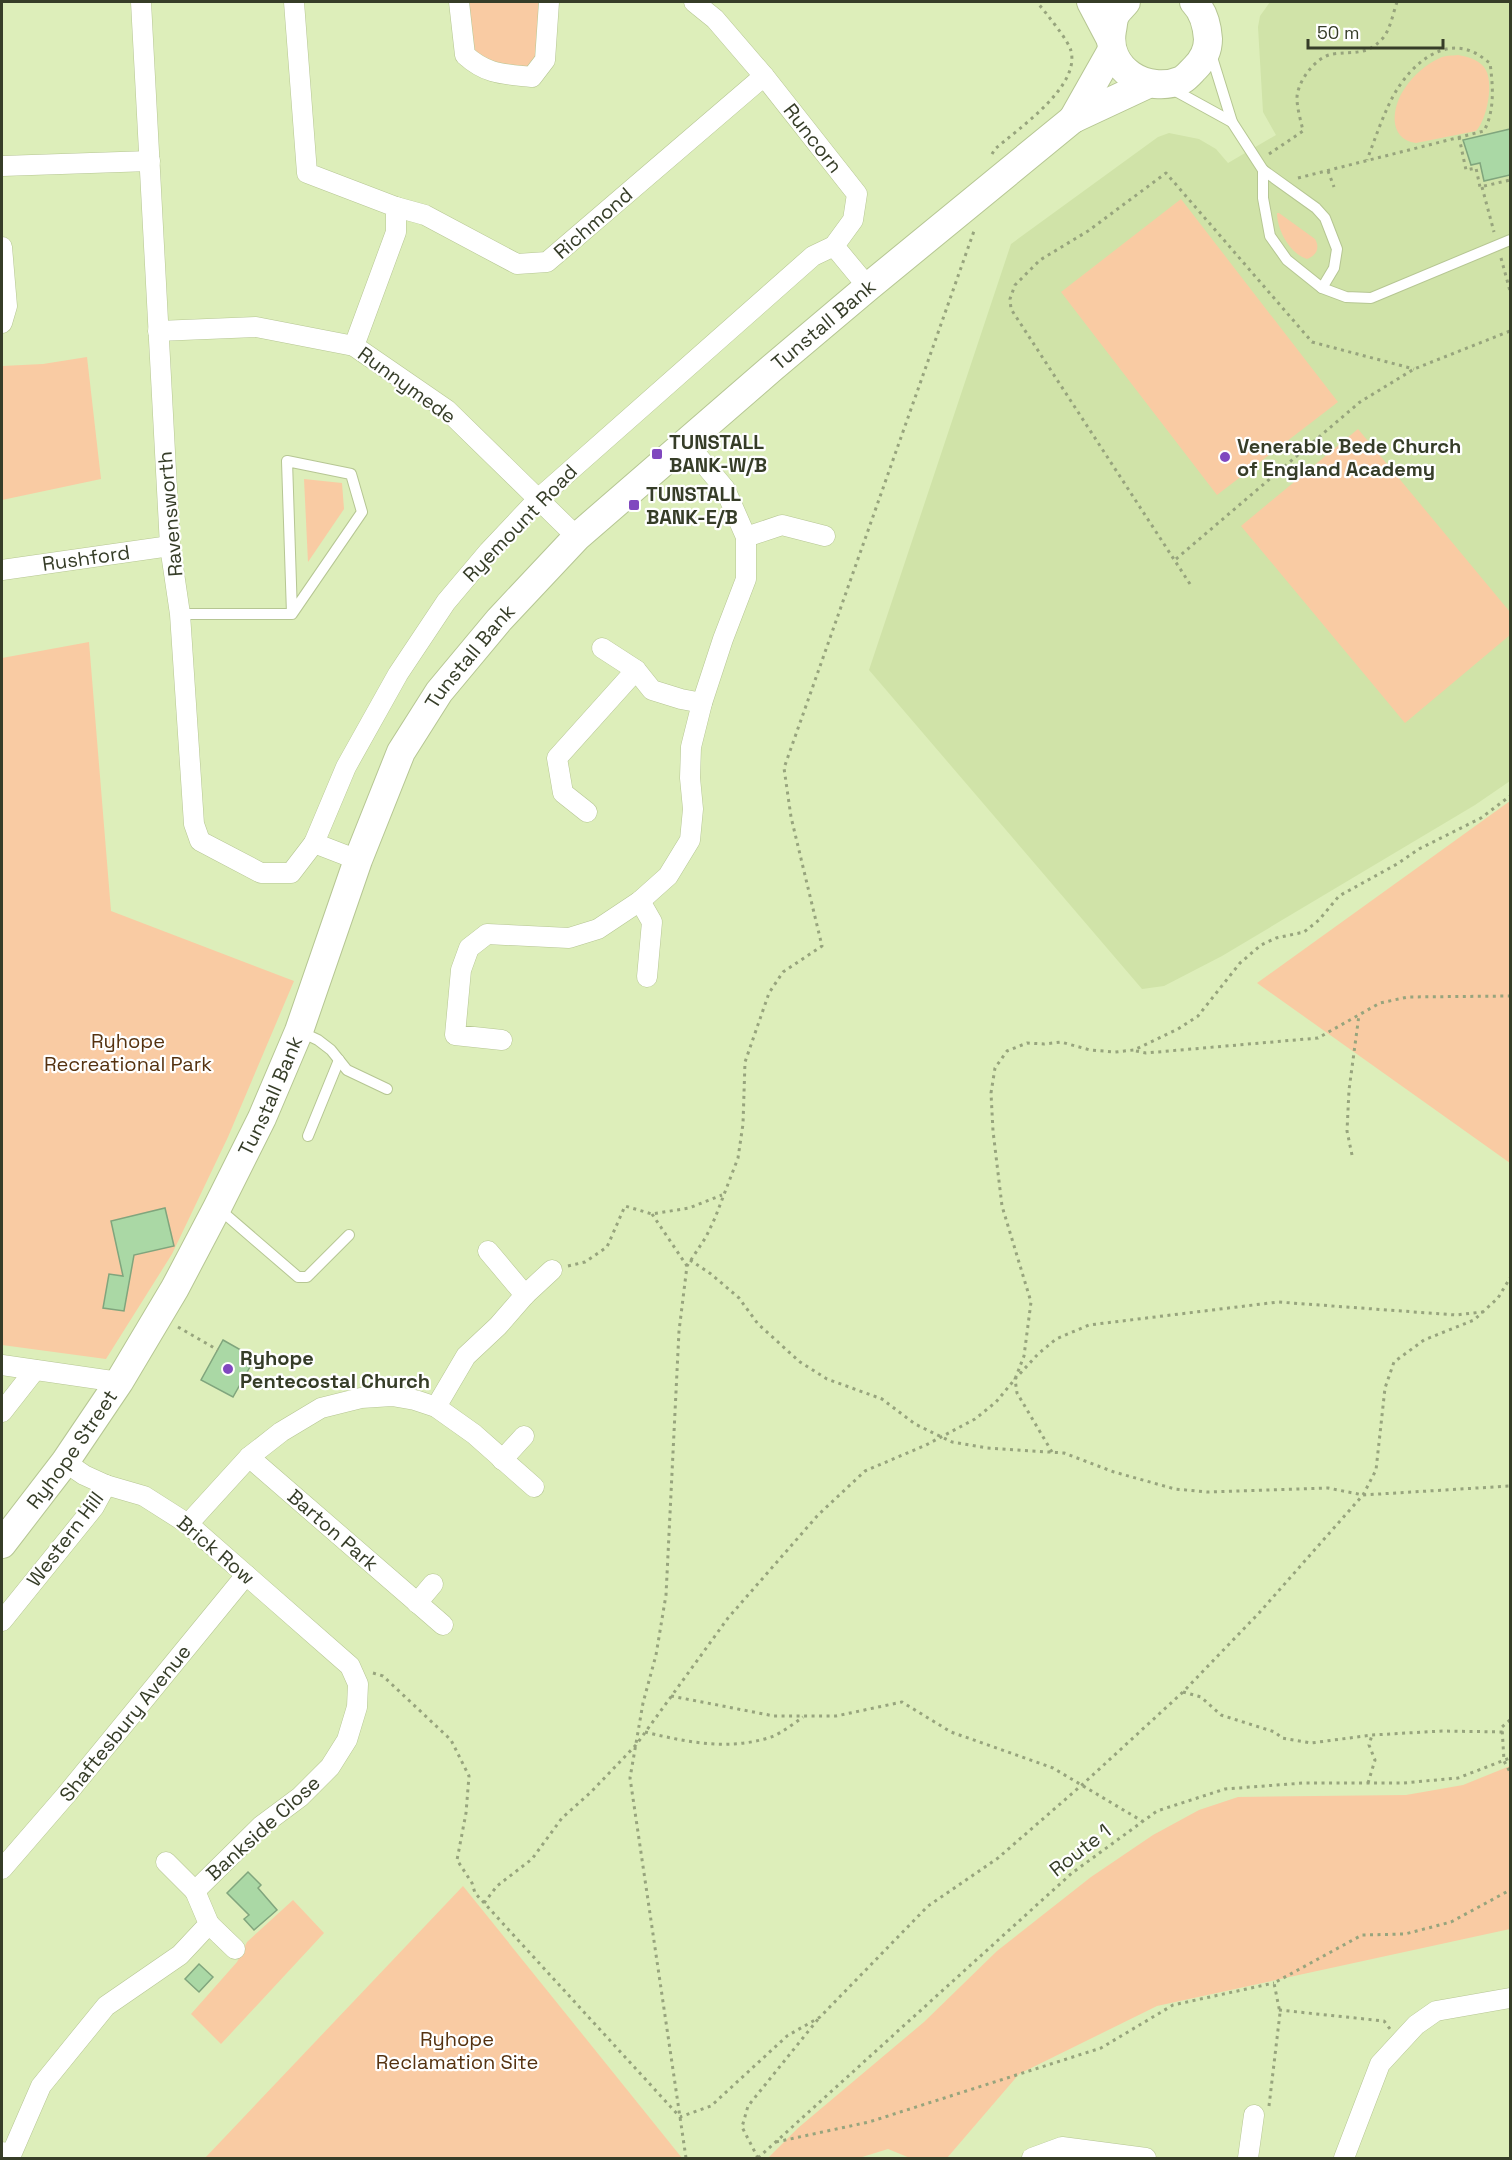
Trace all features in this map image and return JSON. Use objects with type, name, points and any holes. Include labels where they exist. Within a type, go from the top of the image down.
[{"type":"main road","points":[[1091,2],[1119,65],[1134,79],[1157,85]]},
{"type":"main road","name":"Tunstall Bank","points":[[1072,119],[1112,45],[1115,16],[1126,2]]},
{"type":"main road","name":"Tunstall Bank","points":[[119,1382],[159,1316],[262,1118],[299,1030],[358,860],[401,752],[439,692],[499,620],[577,537],[868,287],[1072,119],[1157,85],[1184,79],[1202,61],[1206,17]]},
{"type":"main road","name":"Ryhope Street","points":[[2,1544],[65,1462],[119,1382]]},
{"type":"street","name":"Ravensworth","points":[[141,2],[170,546],[180,614],[194,824],[200,841],[261,873],[291,873],[314,843]]},
{"type":"street","name":"Richmond","points":[[294,2],[307,173],[396,207],[425,215],[517,264],[547,262],[764,76]]},
{"type":"street","points":[[459,2],[465,56],[477,66],[494,73],[532,77],[545,60],[549,2]]},
{"type":"street","name":"Runcorn","points":[[694,2],[715,19],[764,76],[857,194],[853,220],[834,246]]},
{"type":"street","points":[[2,166],[150,161]]},
{"type":"street","points":[[354,346],[396,232],[396,207]]},
{"type":"street","points":[[834,246],[868,287]]},
{"type":"street","name":"Ryemount Road","points":[[314,843],[346,767],[398,674],[446,602],[489,551],[538,499],[813,256],[834,246]]},
{"type":"street","points":[[2,247],[7,306],[2,323]]},
{"type":"street","name":"Runnymede","points":[[158,332],[256,327],[354,346],[447,410],[577,537]]},
{"type":"street","points":[[502,1040],[455,1035],[461,970],[469,948],[487,934],[569,938],[598,929],[640,901],[668,876],[690,840],[693,809],[690,778],[692,747],[702,703],[746,579],[746,537],[725,489],[686,442]]},
{"type":"street","points":[[746,537],[782,525],[825,536]]},
{"type":"street","name":"Rushford","points":[[2,570],[170,546]]},
{"type":"street","points":[[602,648],[636,670],[652,690],[702,703]]},
{"type":"street","points":[[587,812],[563,793],[557,758],[636,670]]},
{"type":"street","points":[[314,843],[358,860]]},
{"type":"street","points":[[640,901],[651,922],[646,977]]},
{"type":"street","points":[[488,1251],[525,1295]]},
{"type":"street","points":[[436,1407],[466,1356],[552,1269]]},
{"type":"street","points":[[2,1365],[119,1382]]},
{"type":"street","points":[[2,1412],[35,1370]]},
{"type":"street","points":[[188,1524],[249,1457],[281,1432],[321,1408],[361,1398],[392,1396],[436,1407],[474,1434],[534,1487]]},
{"type":"street","points":[[502,1460],[524,1436]]},
{"type":"street","name":"Barton Park","points":[[249,1457],[443,1625]]},
{"type":"street","name":"Brick Row","points":[[65,1462],[84,1475],[106,1485],[144,1496],[188,1524],[350,1666]]},
{"type":"street","name":"Western Hill","points":[[2,1621],[94,1507],[106,1485]]},
{"type":"street","name":"Shaftesbury Avenue","points":[[2,1869],[66,1795],[246,1575]]},
{"type":"street","points":[[417,1603],[433,1584]]},
{"type":"street","name":"Bankside Close","points":[[195,1891],[261,1826],[300,1797],[330,1767],[346,1740],[357,1707],[358,1684],[350,1666]]},
{"type":"street","name":"Bankside Close","points":[[166,1862],[195,1891],[209,1924],[236,1949]]},
{"type":"street","points":[[8,2155],[41,2086],[106,2006],[180,1955],[209,1924]]},
{"type":"street","points":[[1344,2158],[1380,2064],[1416,2025],[1436,2011],[1510,1998]]},
{"type":"street","points":[[1248,2158],[1254,2115]]},
{"type":"street","points":[[1032,2158],[1062,2147],[1146,2158]]},
{"type":"lane","points":[[1206,17],[1232,122],[1260,166],[1316,208],[1325,218],[1336,249],[1334,268],[1322,288]]},
{"type":"lane","points":[[1157,85],[1232,122]]},
{"type":"lane","points":[[1260,166],[1270,236],[1287,260],[1322,288],[1346,297],[1371,297],[1510,240]]},
{"type":"lane","points":[[287,461],[351,474],[362,512],[292,614],[287,461]]},
{"type":"lane","points":[[180,614],[292,614]]},
{"type":"lane","points":[[299,1030],[331,1050],[347,1070],[387,1089]]},
{"type":"lane","points":[[308,1136],[339,1060]]},
{"type":"lane","points":[[217,1208],[302,1278],[307,1277],[350,1234]]},
{"type":"path","points":[[989,159],[995,149],[1046,105],[1063,86],[1071,69],[1071,50],[1037,2]]},
{"type":"path","points":[[1260,166],[1303,131],[1297,98],[1300,86],[1320,59],[1330,54],[1363,53],[1382,40],[1393,17],[1396,2]]},
{"type":"path","points":[[1293,180],[1484,131],[1491,118],[1493,84],[1490,63],[1473,52],[1449,47],[1435,52],[1414,68],[1397,89],[1366,160]]},
{"type":"path","points":[[1459,137],[1466,170],[1476,168],[1480,187],[1510,180]]},
{"type":"path","points":[[1328,171],[1334,187]]},
{"type":"path","points":[[1190,584],[1011,309],[1010,299],[1015,285],[1040,260],[1088,231],[1166,173],[1312,342],[1414,369]]},
{"type":"path","points":[[686,2158],[630,1778],[643,1703],[656,1655],[666,1594],[679,1331],[687,1266],[706,1237],[738,1158],[743,1124],[745,1062],[769,993],[783,972],[822,946],[791,817],[784,768],[975,227]]},
{"type":"path","points":[[1175,560],[1360,402],[1414,369],[1510,331]]},
{"type":"path","points":[[1052,1452],[1017,1393],[1015,1380],[1024,1356],[1031,1302],[1002,1206],[994,1143],[991,1093],[995,1068],[1007,1051],[1027,1043],[1061,1042],[1090,1050],[1115,1052],[1134,1050],[1178,1029],[1198,1016],[1240,963],[1261,945],[1276,938],[1305,932],[1319,920],[1339,896],[1419,849],[1480,818],[1510,795]]},
{"type":"path","points":[[1134,1050],[1146,1053],[1318,1038],[1380,1003],[1408,997],[1510,996]]},
{"type":"path","points":[[1352,1155],[1347,1131],[1349,1090],[1359,1015]]},
{"type":"path","points":[[552,1269],[585,1262],[607,1246],[625,1206],[652,1214],[689,1208],[722,1195]]},
{"type":"path","points":[[652,1214],[687,1266]]},
{"type":"path","points":[[690,1260],[711,1274],[739,1298],[758,1324],[800,1362],[827,1379],[882,1399],[915,1425],[952,1442],[987,1448],[1064,1453],[1114,1472],[1175,1489],[1207,1492],[1328,1488],[1362,1495],[1510,1486]]},
{"type":"path","points":[[758,2158],[742,2127],[748,2106],[820,2017],[928,1906],[998,1858],[1083,1784],[1183,1692],[1259,1613],[1362,1495],[1376,1470],[1385,1388],[1394,1362],[1424,1340],[1474,1320],[1498,1298],[1510,1278]]},
{"type":"path","points":[[484,1903],[497,1886],[532,1859],[562,1818],[591,1792],[636,1745],[728,1618],[818,1515],[865,1471],[942,1437],[975,1419],[996,1402],[1038,1354],[1056,1339],[1089,1325],[1278,1302],[1456,1315],[1482,1312]]},
{"type":"path","points":[[159,1316],[218,1350]]},
{"type":"path","points":[[350,1666],[383,1676],[450,1740],[469,1776],[466,1813],[457,1860],[472,1883],[475,1893],[680,2117]]},
{"type":"path","points":[[1183,1692],[1201,1697],[1221,1715],[1275,1731],[1282,1738],[1311,1743],[1372,1735],[1442,1731],[1503,1732]]},
{"type":"path","points":[[671,1696],[774,1716],[804,1717],[836,1716],[902,1702],[951,1732],[1053,1768],[1142,1821]]},
{"type":"path","points":[[645,1732],[681,1741],[740,1745],[772,1736],[804,1717]]},
{"type":"path","points":[[1510,1720],[1502,1727],[1504,1761],[1510,1772]]},
{"type":"path","points":[[1368,1783],[1375,1760],[1369,1745],[1372,1735]]},
{"type":"path","name":"Route 1","points":[[758,2158],[1072,1873],[1157,1811],[1225,1789],[1304,1783],[1403,1783],[1458,1778],[1510,1758]]},
{"type":"path","points":[[1504,1761],[1510,1766]]},
{"type":"path","points":[[776,2142],[869,2122],[1101,2048],[1173,2005],[1274,1983],[1362,1935],[1406,1934],[1451,1922],[1510,1890]]},
{"type":"path","points":[[1254,2115],[1269,2111],[1279,2010],[1274,1983]]},
{"type":"path","points":[[1279,2010],[1384,2021],[1400,2042]]},
{"type":"path","points":[[680,2117],[711,2106],[786,2036],[820,2017]]},
{"type":"shaded area","name":"Venerable Bede Church of England Academy","points":[[1270,2],[1510,2],[1510,781],[1475,805],[1222,956],[1164,986],[1142,989],[869,670],[1011,244],[1158,137],[1169,133],[1199,139],[1216,149],[1228,163],[1276,135],[1263,112],[1258,27],[1260,16]]},
{"type":"green space","points":[[466,2],[543,2],[540,56],[529,72],[472,58]]},
{"type":"green space","points":[[1458,55],[1478,62],[1487,73],[1488,100],[1480,125],[1476,131],[1416,143],[1407,140],[1396,129],[1395,121],[1397,104],[1405,88],[1420,71],[1430,64],[1444,56]]},
{"type":"green space","points":[[1181,199],[1338,402],[1217,495],[1061,292]]},
{"type":"green space","points":[[1277,213],[1315,239],[1317,251],[1313,255],[1307,259],[1290,247],[1279,227]]},
{"type":"green space","points":[[87,357],[101,479],[2,500],[2,366],[43,364]]},
{"type":"green space","points":[[1358,429],[1510,612],[1510,635],[1405,723],[1241,526]]},
{"type":"green space","points":[[304,479],[342,483],[344,509],[308,562]]},
{"type":"green space","name":"Ryhope Recreational Park","points":[[89,642],[111,911],[294,981],[228,1137],[172,1254],[106,1359],[2,1345],[2,658]]},
{"type":"green space","points":[[1510,801],[1510,1163],[1257,983]]},
{"type":"green space","points":[[1510,1766],[1510,1929],[1157,2006],[1019,2074],[947,2158],[910,2158],[888,2149],[859,2158],[768,2158],[798,2128],[924,2022],[997,1951],[1091,1877],[1153,1835],[1199,1810],[1238,1797],[1406,1795],[1463,1785]]},
{"type":"green space","name":"Ryhope Reclamation Site","points":[[463,1886],[682,2158],[205,2158]]},
{"type":"green space","points":[[293,1900],[324,1933],[221,2044],[191,2014],[237,1962],[247,1942]]},
{"type":"building","points":[[1510,129],[1510,175],[1484,181],[1480,163],[1471,165],[1463,140]]},
{"type":"building","points":[[165,1208],[174,1246],[134,1255],[124,1311],[103,1308],[109,1274],[123,1276],[111,1221]]},
{"type":"building","name":"Ryhope Pentecostal Church","points":[[223,1340],[255,1358],[233,1397],[201,1380]]},
{"type":"building","points":[[248,1872],[261,1885],[258,1888],[277,1910],[254,1930],[244,1919],[249,1915],[227,1893]]},
{"type":"building","points":[[199,1964],[213,1977],[199,1992],[185,1979]]},
{"type":"place","name":"TUNSTALL BANK-W/B","points":[[657,454]]},
{"type":"place","name":"Venerable Bede Church of England Academy","points":[[1225,457]]},
{"type":"place","name":"TUNSTALL BANK-E/B","points":[[634,505]]},
{"type":"place","name":"Ryhope Pentecostal Church","points":[[228,1369]]}]
